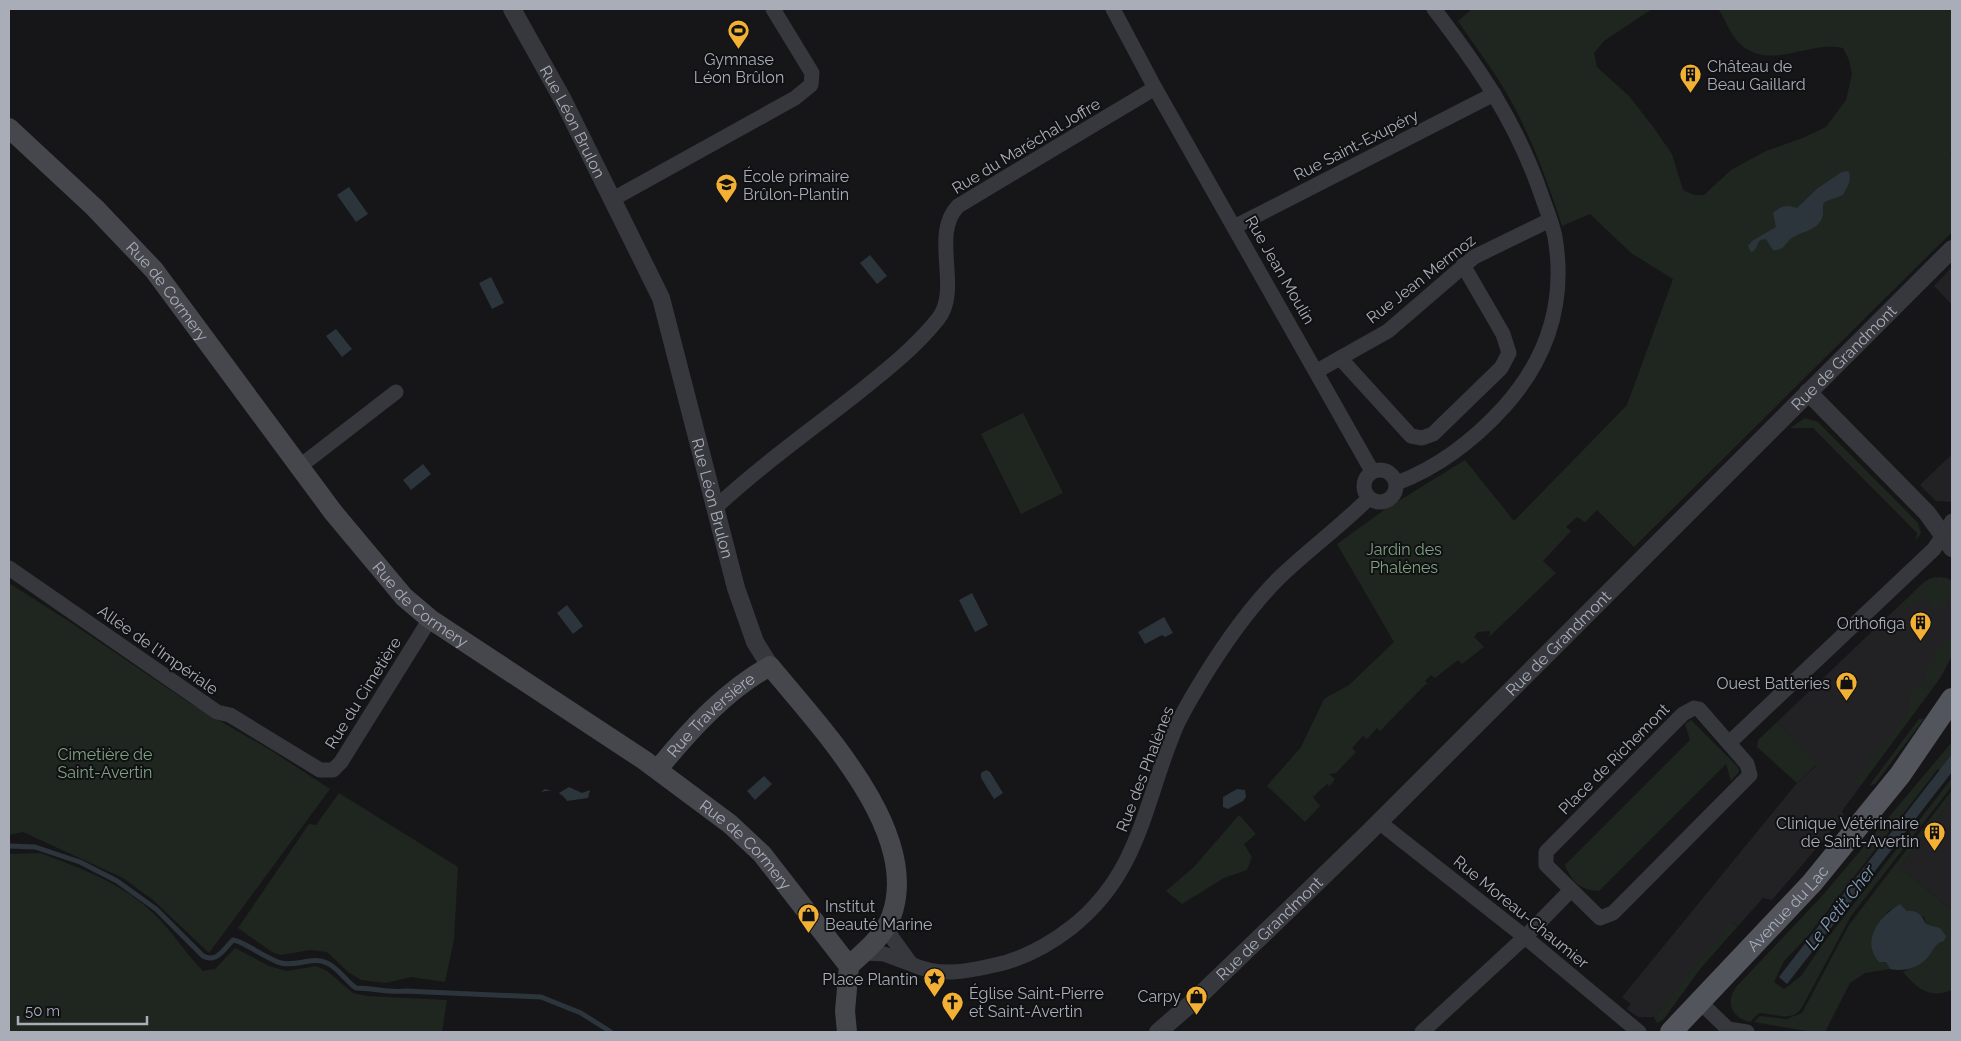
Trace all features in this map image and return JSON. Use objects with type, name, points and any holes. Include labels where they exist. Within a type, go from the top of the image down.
[{"type":"main road","name":"Rue de Cormery","points":[[9,128],[95,208],[154,270],[333,512],[404,597],[430,619],[658,769],[730,824],[762,854],[856,959]]},
{"type":"main road","name":"Rue Traversière","points":[[658,769],[691,731],[734,690],[770,666]]},
{"type":"main road","name":"Rue Léon Brulon","points":[[770,666],[839,750],[870,800],[896,860],[898,882],[894,907],[885,928],[856,959]]},
{"type":"main road","name":"Avenue du Lac","points":[[1671,1032],[1701,1003],[1812,883],[1900,775],[1951,700]]},
{"type":"main road","points":[[847,1032],[845,1011],[856,959]]},
{"type":"street","name":"Rue Léon Brulon","points":[[512,9],[563,100],[661,298],[746,622],[755,642],[770,666]]},
{"type":"street","points":[[613,199],[795,98],[811,85],[812,74],[773,9]]},
{"type":"street","points":[[1113,9],[1155,88]]},
{"type":"street","points":[[1397,483],[1417,475],[1473,439],[1515,394],[1531,371],[1550,332],[1556,310],[1559,264],[1555,235],[1520,138],[1494,94],[1434,9]]},
{"type":"street","name":"Rue Jean Moulin","points":[[1155,88],[1372,471]]},
{"type":"street","name":"Rue du Maréchal Joffre","points":[[715,508],[883,373],[940,317],[946,301],[946,228],[950,214],[958,206],[1155,88]]},
{"type":"street","name":"Rue Saint-Exupéry","points":[[1234,227],[1494,94]]},
{"type":"street","name":"Rue Jean Mermoz","points":[[1317,371],[1394,327],[1463,265],[1486,250],[1550,220]]},
{"type":"street","name":"Rue de Grandmont","points":[[1158,1032],[1195,1000],[1379,822],[1952,249]]},
{"type":"street","points":[[1340,358],[1411,436],[1422,438],[1433,434],[1500,368],[1509,353],[1503,334],[1463,265]]},
{"type":"street","points":[[299,467],[396,392]]},
{"type":"street","points":[[1729,743],[1950,536],[1808,392]]},
{"type":"street","points":[[1387,470],[1397,483],[1395,493],[1389,500],[1379,502],[1370,498],[1364,484],[1372,471],[1387,470]]},
{"type":"street","name":"Rue des Phalènes","points":[[856,959],[884,954],[934,973],[964,972],[1011,961],[1042,948],[1062,935],[1093,908],[1125,864],[1140,832],[1176,726],[1201,681],[1235,630],[1279,579],[1370,498]]},
{"type":"street","name":"Allée de l'Impériale","points":[[9,568],[218,712],[230,715],[291,750]]},
{"type":"street","name":"Rue du Cimetière","points":[[291,750],[320,770],[333,770],[341,762],[430,619]]},
{"type":"street","name":"Place de Richemont","points":[[1689,709],[1699,709],[1748,764],[1750,775],[1747,780],[1613,912],[1604,918],[1600,918],[1570,890],[1546,865],[1546,852],[1683,714],[1689,709]]},
{"type":"street","name":"Rue Moreau-Chaumier","points":[[1379,822],[1525,937],[1639,1032]]},
{"type":"street","points":[[1422,1032],[1525,937],[1570,890]]},
{"type":"street","points":[[885,928],[911,964]]},
{"type":"street","points":[[1701,1003],[1728,1029],[1747,1032]]},
{"type":"shaded area","points":[[1952,267],[1952,305],[1934,286]]},
{"type":"shaded area","points":[[1952,454],[1952,502],[1936,501],[1920,485]]},
{"type":"shaded area","points":[[1935,577],[1947,578],[1952,581],[1952,656],[1941,677],[1842,811],[1844,816],[1772,900],[1763,898],[1738,926],[1733,922],[1654,1017],[1638,1017],[1627,1009],[1631,1004],[1622,997],[1797,783],[1817,765],[1777,722],[1924,582]]},
{"type":"shaded area","points":[[1952,799],[1952,910],[1900,867]]},
{"type":"green space","name":"Jardin des Phalènes","points":[[1472,9],[1652,9],[1604,41],[1594,53],[1597,67],[1629,96],[1654,128],[1672,154],[1683,190],[1694,195],[1704,195],[1731,170],[1766,151],[1826,127],[1846,100],[1852,74],[1849,60],[1843,48],[1816,48],[1776,55],[1763,55],[1750,51],[1735,39],[1718,9],[1952,9],[1952,152],[1950,154],[1952,157],[1952,232],[1634,547],[1597,510],[1585,522],[1577,517],[1566,527],[1571,531],[1543,561],[1556,573],[1489,637],[1490,631],[1478,632],[1474,637],[1484,647],[1462,664],[1458,660],[1435,678],[1431,675],[1425,681],[1429,685],[1426,684],[1380,731],[1377,728],[1367,739],[1363,736],[1352,748],[1356,752],[1336,773],[1329,774],[1335,779],[1330,786],[1327,784],[1313,797],[1320,806],[1305,822],[1267,786],[1301,747],[1324,699],[1349,685],[1394,642],[1337,544],[1384,510],[1465,460],[1514,521],[1627,405],[1673,279],[1631,253],[1590,214],[1562,226],[1540,162],[1519,116],[1499,80],[1458,21]]},
{"type":"green space","points":[[1023,413],[1063,493],[1021,514],[981,434]]},
{"type":"green space","points":[[1805,418],[1818,422],[1918,523],[1921,533],[1916,541],[1917,533],[1813,428],[1790,428]]},
{"type":"green space","points":[[1941,577],[1952,581],[1952,597],[1937,612],[1922,596],[1910,607],[1905,601],[1929,579]]},
{"type":"green space","name":"Cimetière de Saint-Avertin","points":[[9,583],[191,704],[272,751],[330,789],[209,953],[153,900],[123,878],[23,832],[9,835]]},
{"type":"green space","points":[[1952,639],[1952,656],[1933,687],[1924,681],[1926,670],[1936,660],[1931,655],[1946,640]]},
{"type":"green space","points":[[1922,683],[1931,690],[1862,783],[1857,783],[1855,780],[1910,711],[1907,707],[1910,701],[1909,695]]},
{"type":"green space","points":[[1919,719],[1924,719],[1875,784],[1869,786]]},
{"type":"green space","points":[[1691,720],[1738,767],[1739,772],[1731,781],[1726,764],[1599,891],[1582,887],[1574,880],[1565,865],[1690,740],[1685,724]]},
{"type":"green space","points":[[1777,722],[1817,764],[1797,783],[1757,747],[1758,740]]},
{"type":"green space","points":[[1952,742],[1952,754],[1941,770],[1938,769],[1807,937],[1784,961],[1774,982],[1784,989],[1801,976],[1822,945],[1952,778],[1952,786],[1851,916],[1801,1009],[1792,1016],[1759,1013],[1750,1022],[1739,1017],[1732,1009],[1731,1004],[1736,987],[1823,895]]},
{"type":"green space","points":[[1952,790],[1952,799],[1900,867],[1952,910],[1952,990],[1944,993],[1930,993],[1919,988],[1903,972],[1922,962],[1936,946],[1944,941],[1934,926],[1926,924],[1924,917],[1907,911],[1900,905],[1888,911],[1874,931],[1879,962],[1886,962],[1890,969],[1865,973],[1850,983],[1825,1032],[1812,1032],[1754,1022],[1760,1016],[1786,1019],[1802,1013],[1849,925]]},
{"type":"green space","points":[[339,793],[458,867],[454,940],[445,982],[411,977],[386,983],[361,980],[348,972],[327,952],[310,950],[281,955],[272,952],[238,928],[309,824],[316,825]]},
{"type":"green space","points":[[1239,815],[1256,834],[1244,844],[1252,857],[1247,870],[1224,878],[1182,904],[1166,891],[1194,867]]},
{"type":"green space","points":[[40,853],[86,871],[130,894],[161,922],[203,971],[215,969],[235,948],[269,966],[287,971],[316,966],[327,971],[353,993],[367,996],[447,1000],[442,1032],[9,1032],[9,854]]},
{"type":"green space","points":[[1732,922],[1738,926],[1700,969],[1663,1020],[1657,1023],[1654,1017]]},
{"type":"water","points":[[1848,171],[1850,180],[1843,195],[1824,202],[1822,218],[1817,226],[1792,238],[1777,250],[1773,250],[1766,239],[1760,240],[1754,251],[1751,252],[1748,246],[1752,241],[1776,227],[1773,213],[1784,206],[1797,208],[1818,188],[1842,172]]},
{"type":"water","points":[[349,187],[368,214],[356,222],[337,195]]},
{"type":"water","points":[[870,255],[887,276],[877,284],[860,263]]},
{"type":"water","points":[[491,277],[504,303],[492,309],[479,283]]},
{"type":"water","points":[[336,329],[352,349],[342,357],[326,336]]},
{"type":"water","points":[[423,464],[431,474],[411,490],[403,480]]},
{"type":"water","points":[[972,593],[988,625],[975,632],[959,600]]},
{"type":"water","points":[[567,605],[583,626],[573,634],[557,613]]},
{"type":"water","points":[[1164,617],[1173,633],[1165,637],[1162,635],[1145,644],[1138,632]]},
{"type":"water","name":"Le Petit Cher","points":[[1952,754],[1952,772],[1787,984],[1779,977]]},
{"type":"water","points":[[986,770],[990,772],[1003,793],[994,799],[981,778],[981,773]]},
{"type":"water","points":[[764,776],[772,784],[755,800],[747,791]]},
{"type":"water","points":[[569,787],[582,793],[590,790],[588,798],[567,801],[556,792],[559,793]]},
{"type":"water","points":[[545,789],[554,791],[547,791],[540,793]]},
{"type":"water","points":[[1237,789],[1245,790],[1246,797],[1243,801],[1228,809],[1223,807],[1223,797]]},
{"type":"water","points":[[1900,904],[1907,911],[1914,911],[1919,914],[1926,924],[1940,928],[1946,936],[1944,941],[1936,946],[1920,964],[1910,968],[1895,970],[1890,969],[1886,962],[1879,962],[1871,945],[1875,929],[1886,915]]},
{"type":"waterway","points":[[9,846],[35,847],[80,862],[117,881],[156,909],[203,956],[208,958],[216,957],[233,940],[281,963],[293,964],[322,961],[334,968],[356,988],[541,997],[581,1013],[611,1032]]},
{"type":"place","name":"Gymnase Léon Brûlon","points":[[739,49]]},
{"type":"place","name":"Château de Beau Gaillard","points":[[1691,94]]},
{"type":"place","name":"École primaire Brûlon-Plantin","points":[[727,204]]},
{"type":"place","name":"Orthofiga","points":[[1921,642]]},
{"type":"place","name":"Ouest Batteries","points":[[1846,702]]},
{"type":"place","name":"Clinique Vétérinaire de Saint-Avertin","points":[[1935,851]]},
{"type":"place","name":"Institut Beauté Marine","points":[[809,934]]},
{"type":"place","name":"Place Plantin","points":[[934,998]]},
{"type":"place","name":"Carpy","points":[[1197,1015]]},
{"type":"place","name":"Église Saint-Pierre et Saint-Avertin","points":[[953,1021]]}]
